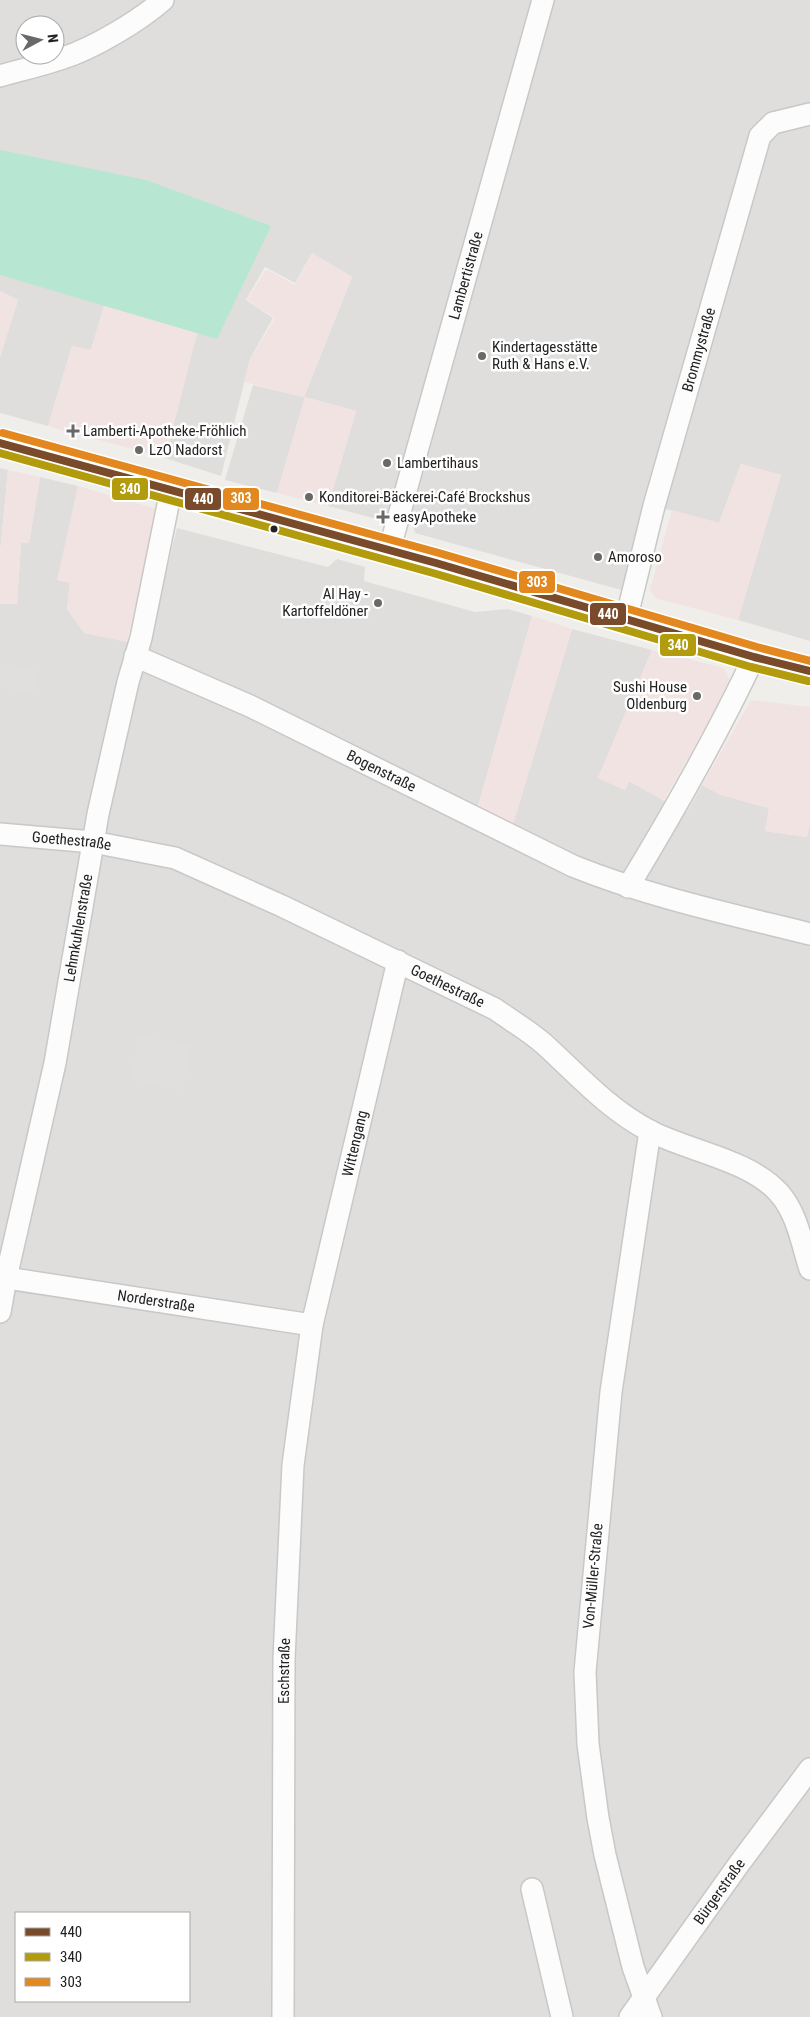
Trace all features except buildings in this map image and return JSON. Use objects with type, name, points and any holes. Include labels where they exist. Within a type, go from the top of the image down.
[{"type":"street","points":[[0,76],[65,58],[114,34],[153,9],[163,0]]},
{"type":"street","name":"Lambertistraße","points":[[389,551],[543,0]]},
{"type":"street","name":"Brommystraße","points":[[626,620],[654,506],[760,136],[773,123],[810,114]]},
{"type":"street","points":[[0,443],[389,551],[754,657],[810,671]]},
{"type":"street","name":"Lehmkuhlenstraße","points":[[0,1312],[3,1278],[55,1063],[93,842],[124,701],[141,638],[171,490]]},
{"type":"street","name":"Bogenstraße","points":[[136,656],[250,706],[573,866],[628,887],[665,898],[810,934]]},
{"type":"street","points":[[628,887],[692,780],[722,724],[754,657]]},
{"type":"street","name":"Goethestraße","points":[[0,834],[93,842],[175,858],[398,961],[495,1009],[528,1030],[591,1089],[650,1131],[746,1170],[765,1180],[779,1193],[790,1208],[810,1270]]},
{"type":"street","name":"Wittengang","points":[[312,1325],[398,961]]},
{"type":"street","name":"Von-Müller-Straße","points":[[648,2008],[633,1967],[623,1930],[598,1818],[588,1744],[585,1672],[611,1392],[650,1131]]},
{"type":"street","name":"Norderstraße","points":[[3,1278],[312,1325]]},
{"type":"street","name":"Eschstraße","points":[[283,2017],[286,1600],[293,1466],[312,1325]]},
{"type":"street","name":"Bürgerstraße","points":[[630,2017],[648,2008],[739,1864],[810,1769]]},
{"type":"street","points":[[532,1889],[562,2017]]},
{"type":"shaded area","points":[[0,0],[810,0],[810,641],[738,620],[781,475],[741,464],[719,523],[647,504],[625,591],[415,533],[412,521],[390,513],[377,519],[328,506],[356,411],[305,397],[277,493],[225,480],[253,385],[304,397],[352,277],[312,253],[295,283],[265,267],[246,300],[273,318],[250,359],[221,476],[165,458],[197,333],[104,306],[91,350],[72,346],[48,426],[0,413],[0,357],[18,300],[0,291]]},
{"type":"shaded area","points":[[312,253],[352,277],[304,397],[244,382],[250,359],[275,318],[247,300],[266,269],[295,285]]},
{"type":"shaded area","points":[[0,291],[18,300],[0,357]]},
{"type":"shaded area","points":[[104,306],[197,333],[165,458],[48,426],[72,346],[91,350]]},
{"type":"shaded area","points":[[305,397],[356,411],[328,506],[277,493]]},
{"type":"shaded area","points":[[741,464],[781,475],[738,620],[655,598],[650,590],[672,510],[719,523]]},
{"type":"shaded area","points":[[0,468],[8,470],[0,553]]},
{"type":"shaded area","points":[[8,470],[40,477],[29,543],[21,543],[17,604],[0,604],[0,553]]},
{"type":"shaded area","points":[[40,477],[78,486],[58,580],[70,583],[67,609],[84,633],[148,646],[177,528],[328,567],[337,559],[365,567],[364,581],[475,612],[508,609],[532,616],[475,817],[510,834],[572,629],[652,650],[598,778],[625,790],[629,781],[686,813],[702,785],[721,795],[769,808],[765,831],[807,837],[810,822],[810,2017],[0,2017],[0,604],[17,604],[21,543],[29,543]]},
{"type":"shaded area","points":[[78,486],[157,509],[127,642],[84,633],[67,609],[70,583],[57,580]]},
{"type":"shaded area","points":[[532,616],[572,629],[510,834],[475,817]]},
{"type":"shaded area","points":[[652,650],[724,668],[731,683],[664,800],[629,781],[625,790],[598,778]]},
{"type":"shaded area","points":[[0,663],[38,670],[34,693],[0,688]]},
{"type":"shaded area","points":[[751,700],[810,707],[810,822],[807,837],[765,831],[769,808],[721,795],[702,785]]},
{"type":"shaded area","points":[[139,1035],[191,1045],[182,1090],[131,1080]]},
{"type":"green space","points":[[0,150],[146,180],[271,226],[217,339],[0,275]]},
{"type":"transit line","name":"303","points":[[3,433],[439,553],[810,661]]},
{"type":"transit line","name":"440","points":[[0,443],[436,563],[754,657],[810,671]]},
{"type":"transit line","name":"340","points":[[0,453],[433,573],[751,667],[808,681]]},
{"type":"place","name":"Kindertagesstätte Ruth & Hans e.V.","points":[[482,356]]},
{"type":"place","name":"Lamberti-Apotheke-Fröhlich","points":[[73,431]]},
{"type":"place","name":"LzO Nadorst","points":[[139,450]]},
{"type":"place","name":"Lambertihaus","points":[[387,463]]},
{"type":"place","name":"Konditorei-Bäckerei-Café Brockshus","points":[[309,497]]},
{"type":"place","name":"easyApotheke","points":[[383,517]]},
{"type":"place","name":"Amoroso","points":[[598,557]]},
{"type":"place","name":"Al Hay - Kartoffeldöner","points":[[378,603]]},
{"type":"place","name":"Sushi House Oldenburg","points":[[697,696]]}]
